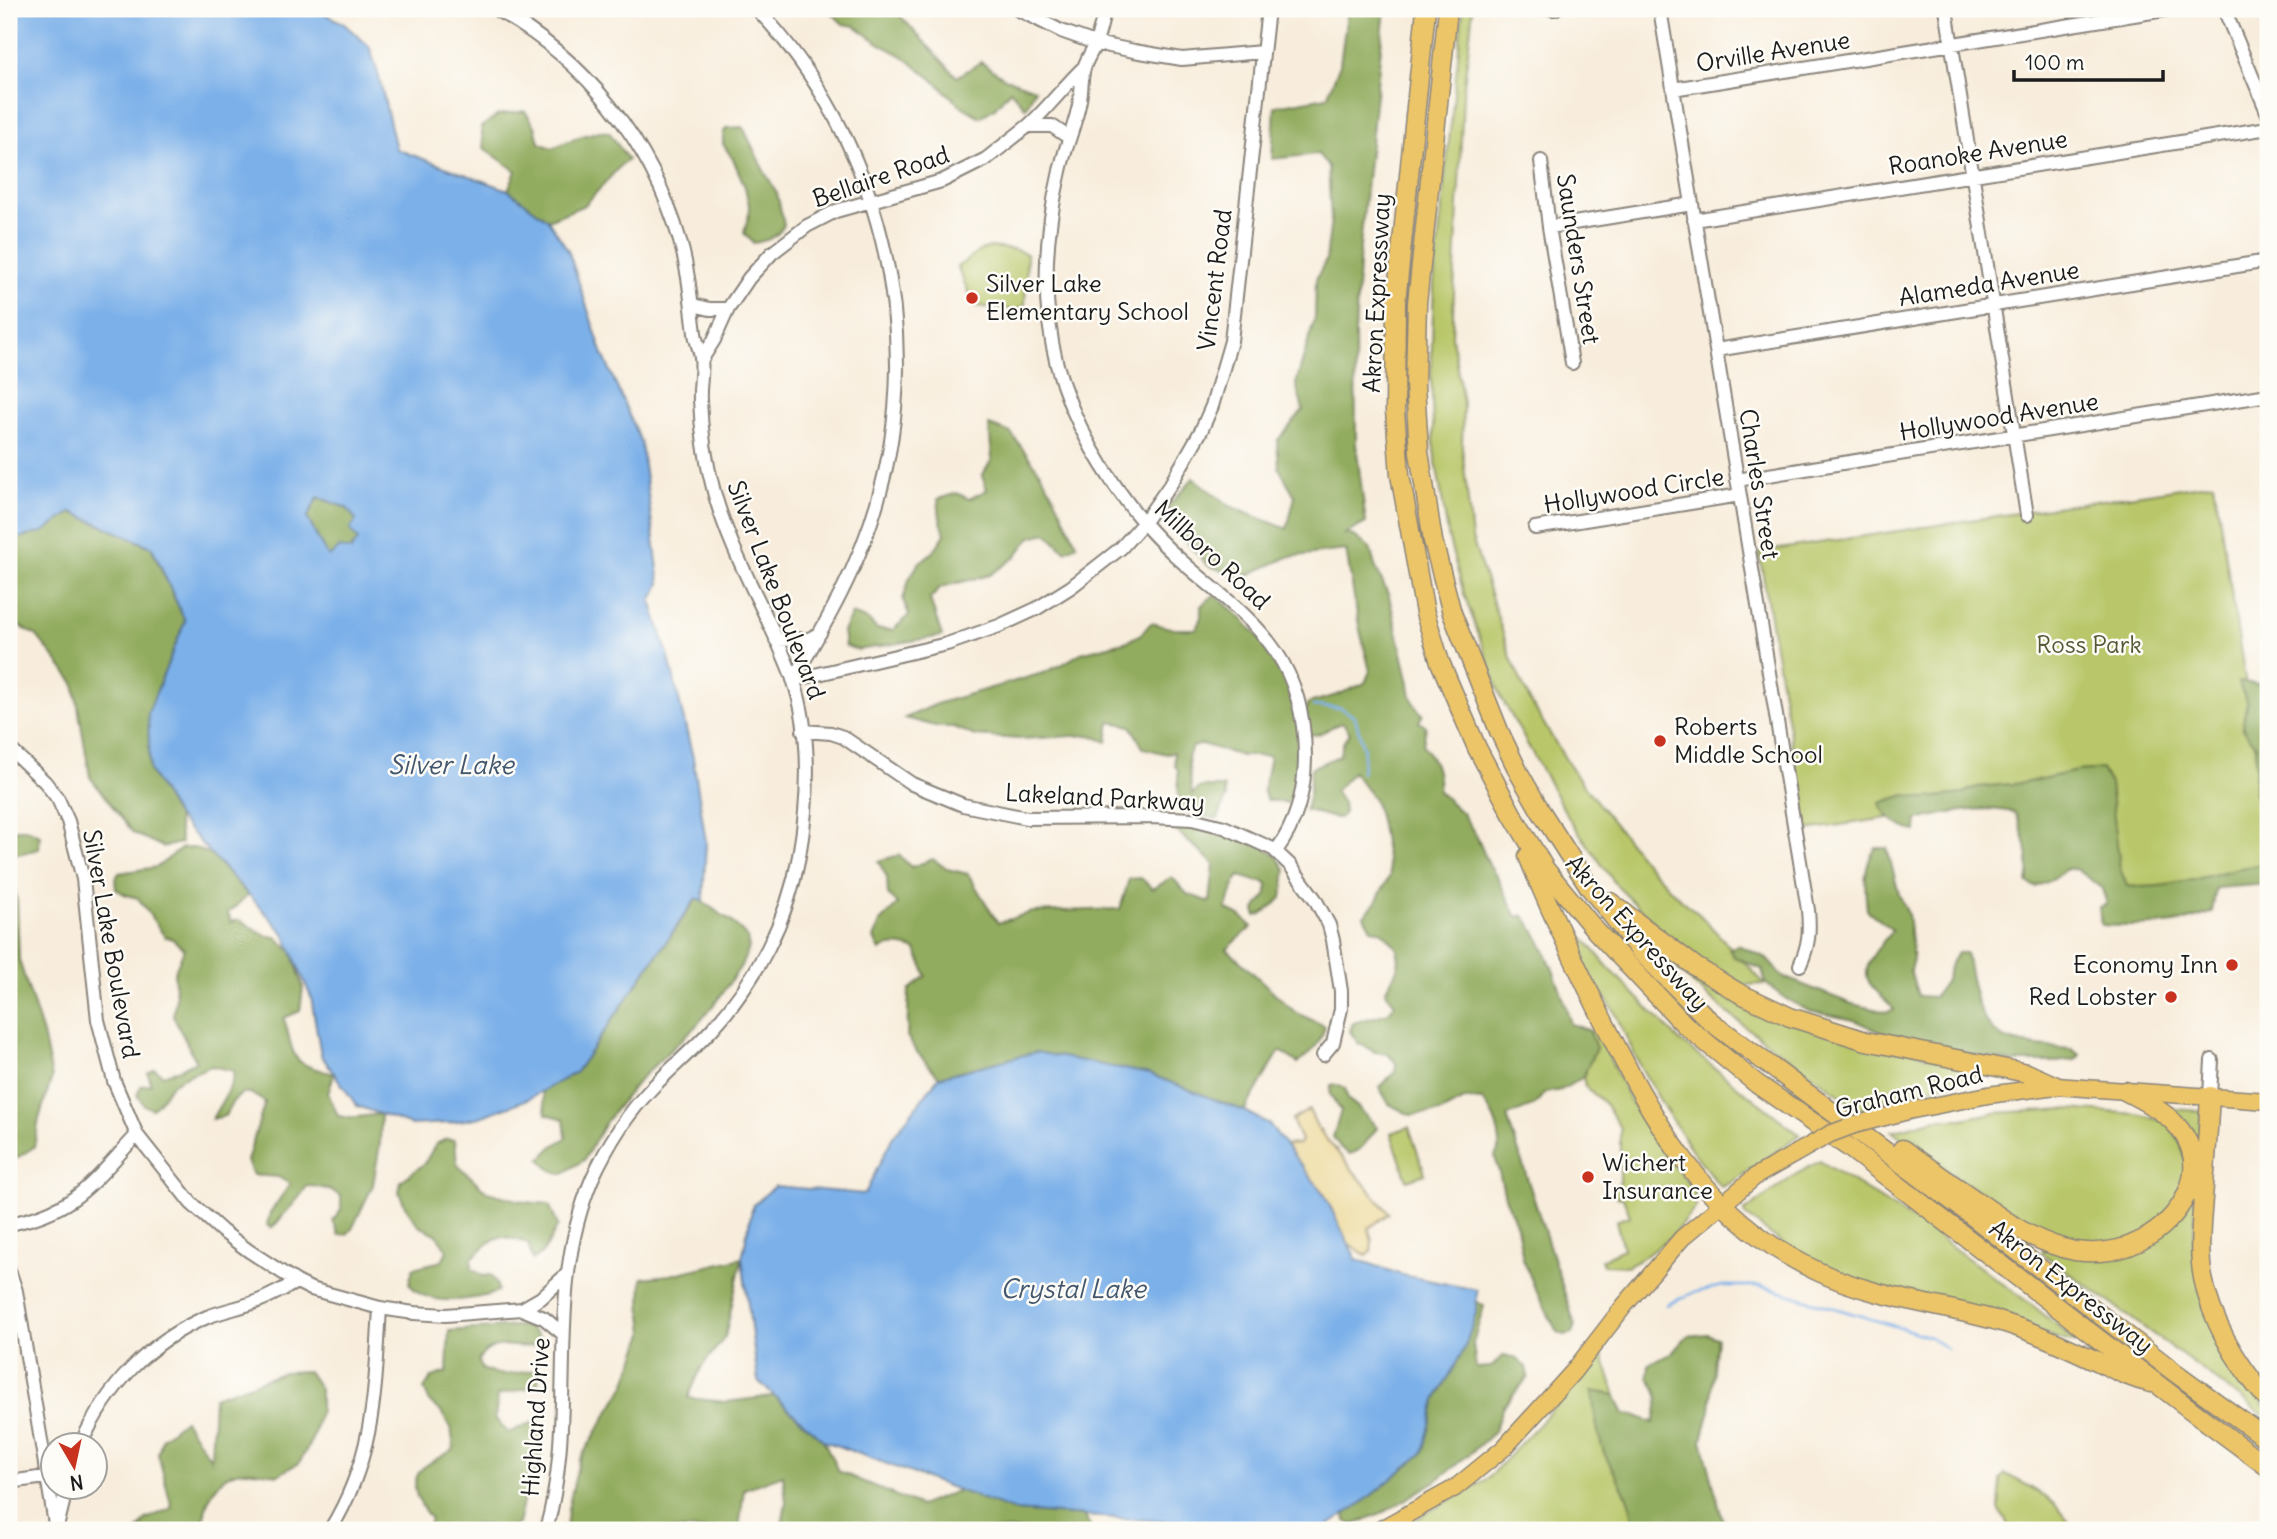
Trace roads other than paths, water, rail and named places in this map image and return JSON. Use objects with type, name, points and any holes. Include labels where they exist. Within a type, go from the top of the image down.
[{"type":"highway","name":"Akron Expressway","points":[[1426,9],[1396,302],[1394,399],[1400,475],[1424,613],[1440,662],[1477,748],[1512,814],[1545,869],[1596,931],[1685,1025],[1757,1084],[1847,1146],[2268,1467]]},
{"type":"highway","name":"Akron Expressway","points":[[1448,9],[1417,303],[1415,396],[1424,496],[1446,594],[1463,645],[1519,773],[1556,837],[1590,888],[1641,953],[1710,1021],[2268,1440]]},
{"type":"highway","points":[[1512,814],[1557,926],[1626,1069],[1665,1134],[1721,1205],[1768,1244],[1816,1271],[1854,1286],[2032,1332],[2132,1379],[2158,1385]]},
{"type":"highway","points":[[1556,837],[1615,907],[1696,967],[1739,993],[1790,1017],[1866,1041],[2027,1073],[2056,1086]]},
{"type":"highway","points":[[1856,1129],[1896,1145],[2024,1233],[2076,1251],[2114,1250],[2143,1240],[2167,1221],[2186,1196],[2193,1170],[2189,1145],[2177,1126],[2149,1103],[2125,1091]]},
{"type":"highway","points":[[2210,1096],[2201,1234],[2203,1276],[2210,1305],[2227,1343],[2268,1400]]},
{"type":"main road","name":"Graham Road","points":[[1379,1530],[1398,1522],[1455,1488],[1504,1448],[1573,1372],[1682,1238],[1756,1176],[1830,1134],[1853,1125],[1909,1111],[1988,1095],[2056,1086],[2268,1101]]},
{"type":"street","name":"Silver Lake Boulevard","points":[[495,9],[527,29],[572,64],[606,100],[631,134],[651,169],[672,216],[685,262],[693,305],[695,337],[702,359],[699,389],[701,421],[715,494],[733,546],[793,680],[803,731],[805,802],[802,834],[795,874],[776,929],[751,977],[726,1013],[648,1093],[614,1138],[586,1195],[573,1239],[563,1307]]},
{"type":"street","points":[[757,9],[778,31],[814,81],[850,146],[871,201],[883,243],[893,296],[897,366],[895,406],[878,502],[854,568],[793,680]]},
{"type":"street","points":[[1017,9],[1061,31],[1096,43],[1182,58],[1262,52]]},
{"type":"street","name":"Millboro Road","points":[[1105,9],[1096,43],[1084,67],[1080,100],[1055,194],[1048,242],[1047,297],[1051,336],[1064,388],[1088,440],[1121,494],[1166,546],[1257,627],[1275,648],[1287,669],[1299,707],[1305,768],[1295,817],[1276,851]]},
{"type":"street","name":"Vincent Road","points":[[793,680],[947,644],[1036,609],[1072,587],[1121,548],[1172,482],[1212,406],[1226,365],[1236,309],[1268,9]]},
{"type":"street","name":"Charles Street","points":[[1660,9],[1808,910],[1808,949],[1800,965]]},
{"type":"street","points":[[1947,9],[2027,515]]},
{"type":"street","name":"Orville Avenue","points":[[1673,89],[2171,9]]},
{"type":"street","points":[[2224,9],[2268,114]]},
{"type":"street","name":"Bellaire Road","points":[[702,359],[728,309],[758,267],[793,235],[836,211],[934,184],[971,167],[1000,150],[1028,126],[1064,85],[1084,67]]},
{"type":"street","points":[[1028,126],[1052,126],[1069,137]]},
{"type":"street","name":"Roanoke Avenue","points":[[1694,219],[2268,128]]},
{"type":"street","name":"Saunders Street","points":[[1541,161],[1549,227],[1572,363]]},
{"type":"street","points":[[1549,227],[1692,204]]},
{"type":"street","name":"Alameda Avenue","points":[[1716,350],[2268,261]]},
{"type":"street","points":[[693,305],[728,309]]},
{"type":"street","name":"Hollywood Avenue","points":[[1737,480],[2268,395]]},
{"type":"street","name":"Hollywood Circle","points":[[1535,528],[1740,495]]},
{"type":"street","points":[[776,639],[809,639],[821,632]]},
{"type":"street","name":"Lakeland Parkway","points":[[803,731],[826,732],[843,737],[912,784],[962,806],[1027,818],[1192,819],[1224,827],[1276,851],[1315,899],[1329,925],[1333,940],[1342,1009],[1333,1043],[1323,1055]]},
{"type":"street","name":"Silver Lake Boulevard","points":[[9,748],[58,799],[68,821],[83,879],[97,1020],[114,1081],[137,1135],[173,1182],[205,1216],[249,1251],[312,1289],[380,1308],[446,1315],[522,1309]]},
{"type":"street","points":[[2210,1096],[2212,1060]]},
{"type":"street","points":[[9,1224],[48,1214],[77,1198],[137,1135]]},
{"type":"street","points":[[9,1270],[16,1291],[43,1430]]},
{"type":"street","points":[[522,1309],[541,1298],[566,1275]]},
{"type":"street","points":[[88,1430],[108,1395],[133,1367],[175,1333],[204,1318],[264,1299],[297,1282]]},
{"type":"street","name":"Highland Drive","points":[[546,1530],[558,1461],[563,1307]]},
{"type":"street","points":[[330,1530],[354,1484],[369,1435],[374,1403],[380,1308]]},
{"type":"street","points":[[522,1309],[544,1318],[562,1333]]},
{"type":"street","points":[[9,1482],[38,1478]]},
{"type":"street","points":[[50,1500],[56,1530]]},
{"type":"street","points":[[56,1530],[64,1500]]},
{"type":"water","name":"Silver Lake","points":[[9,9],[315,9],[343,23],[369,46],[396,149],[508,190],[548,220],[568,250],[602,352],[641,443],[660,584],[651,601],[669,658],[693,758],[706,842],[703,902],[696,898],[576,1072],[528,1099],[480,1117],[449,1123],[411,1125],[357,1106],[321,1055],[311,997],[284,933],[177,817],[150,771],[148,713],[185,621],[152,547],[72,512],[43,532],[9,540]],"holes":[[[318,497],[347,508],[356,520],[350,530],[358,540],[351,550],[339,548],[329,557],[307,518]]]},
{"type":"water","name":"Crystal Lake","points":[[1036,1052],[1149,1074],[1244,1111],[1269,1124],[1324,1194],[1356,1259],[1402,1275],[1477,1290],[1476,1313],[1465,1347],[1436,1400],[1423,1453],[1362,1503],[1321,1530],[1222,1530],[1173,1522],[1015,1511],[824,1441],[758,1381],[742,1258],[753,1205],[775,1186],[865,1194],[892,1138],[939,1077]]},
{"type":"waterway","points":[[1313,706],[1341,708],[1355,717],[1364,750],[1362,773]]},
{"type":"waterway","points":[[1666,1305],[1693,1293],[1722,1286],[1761,1286],[1930,1337],[1947,1349]]},
{"type":"place","name":"Silver Lake Elementary School","points":[[972,298]]},
{"type":"place","name":"Roberts Middle School","points":[[1660,741]]},
{"type":"place","name":"Economy Inn","points":[[2232,965]]},
{"type":"place","name":"Red Lobster","points":[[2171,997]]},
{"type":"place","name":"Wichert Insurance","points":[[1588,1177]]},
{"type":"park label","name":"Ross Park","points":[[2089,645]]}]
